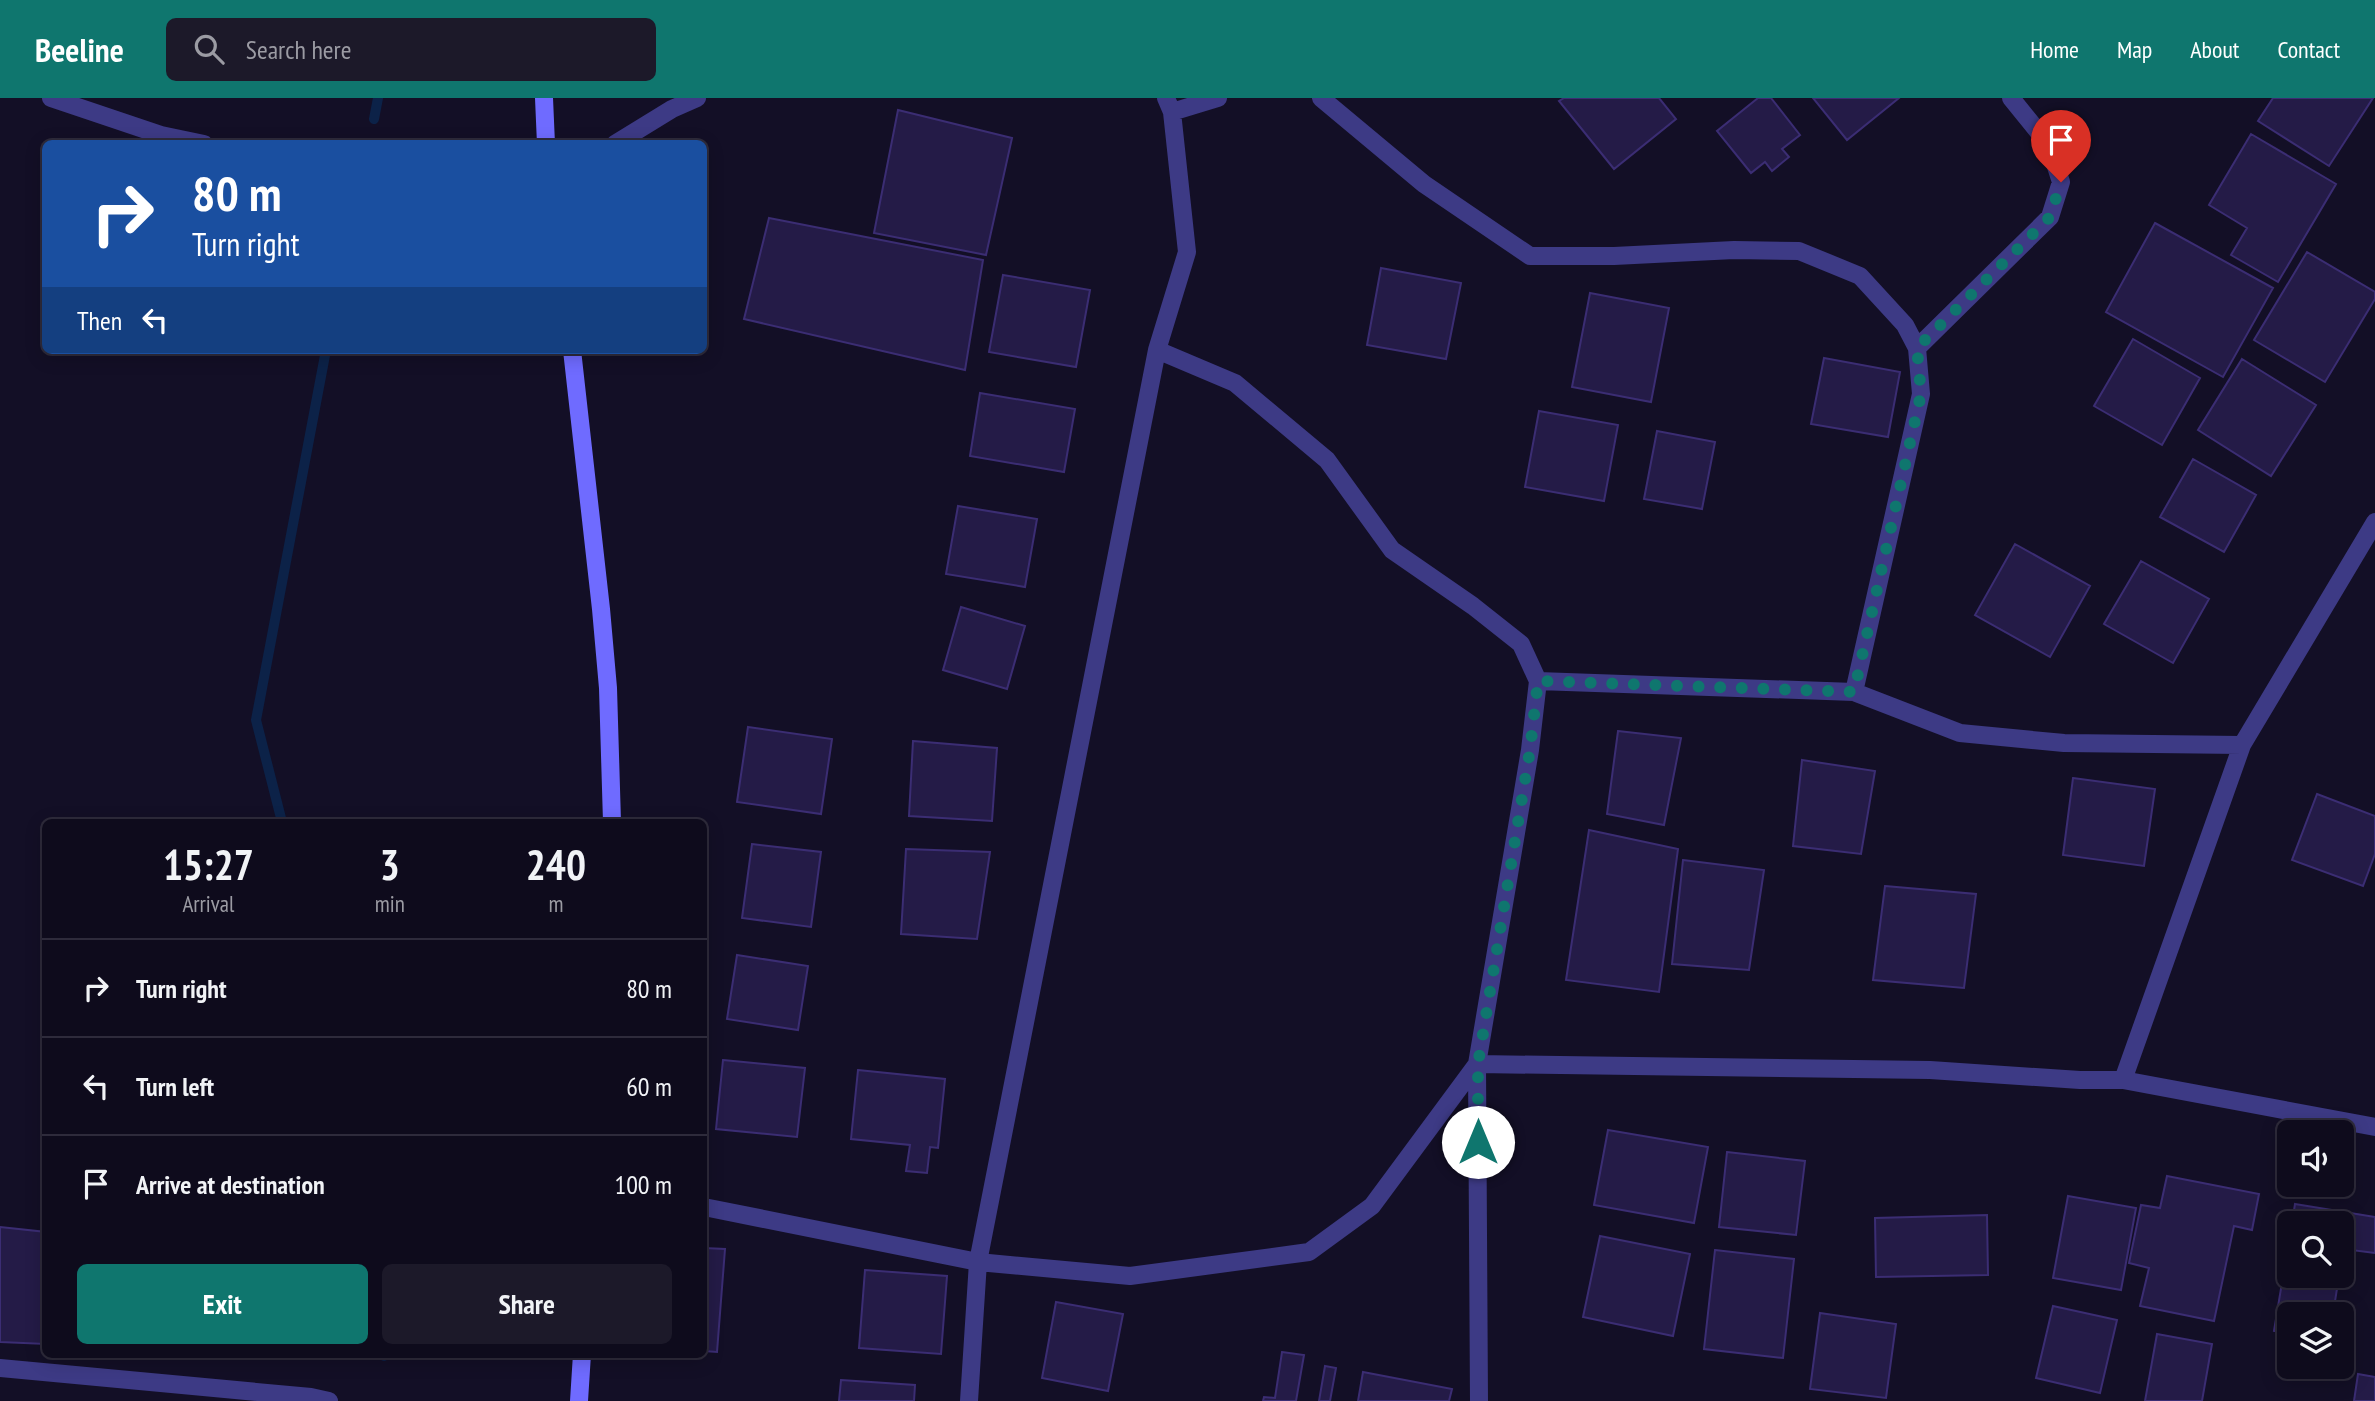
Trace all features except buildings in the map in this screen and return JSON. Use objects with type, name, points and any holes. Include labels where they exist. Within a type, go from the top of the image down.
[{"type":"street","points":[[51,98],[161,135],[185,140]]},
{"type":"street","points":[[544,98],[546,140]]},
{"type":"street","points":[[622,140],[672,109],[697,98]]},
{"type":"street","points":[[969,1401],[978,1262],[1157,350],[1187,252],[1169,105],[1218,98]]},
{"type":"street","points":[[1321,98],[1424,184],[1530,256],[1614,256],[1734,250],[1800,251],[1860,276],[1905,325],[1917,348],[1921,394],[1854,692]]},
{"type":"street","points":[[1917,348],[2050,217],[2061,182],[2049,145],[2011,98]]},
{"type":"street","points":[[1157,350],[1235,383],[1327,460],[1392,550],[1521,643],[1538,681],[1530,750],[1478,1064],[1479,1401]]},
{"type":"street","points":[[572,354],[608,688],[612,819]]},
{"type":"street","points":[[2123,1080],[2242,745],[2375,522]]},
{"type":"street","points":[[1538,681],[1854,692],[1959,733],[2064,743],[2242,745]]},
{"type":"street","points":[[707,1208],[978,1262],[1130,1276],[1309,1252],[1372,1206],[1478,1064]]},
{"type":"street","points":[[1478,1064],[1930,1070],[2080,1080],[2123,1080],[2375,1127]]},
{"type":"street","points":[[579,1401],[582,1358]]},
{"type":"street","points":[[0,1368],[330,1401]]},
{"type":"waterway","points":[[374,119],[378,98]]},
{"type":"waterway","points":[[281,819],[256,720],[325,354]]},
{"type":"route","points":[[1478,1142],[1478,1064],[1530,750],[1538,681],[1854,692],[1921,394],[1917,348],[2050,217],[2061,182]]}]
